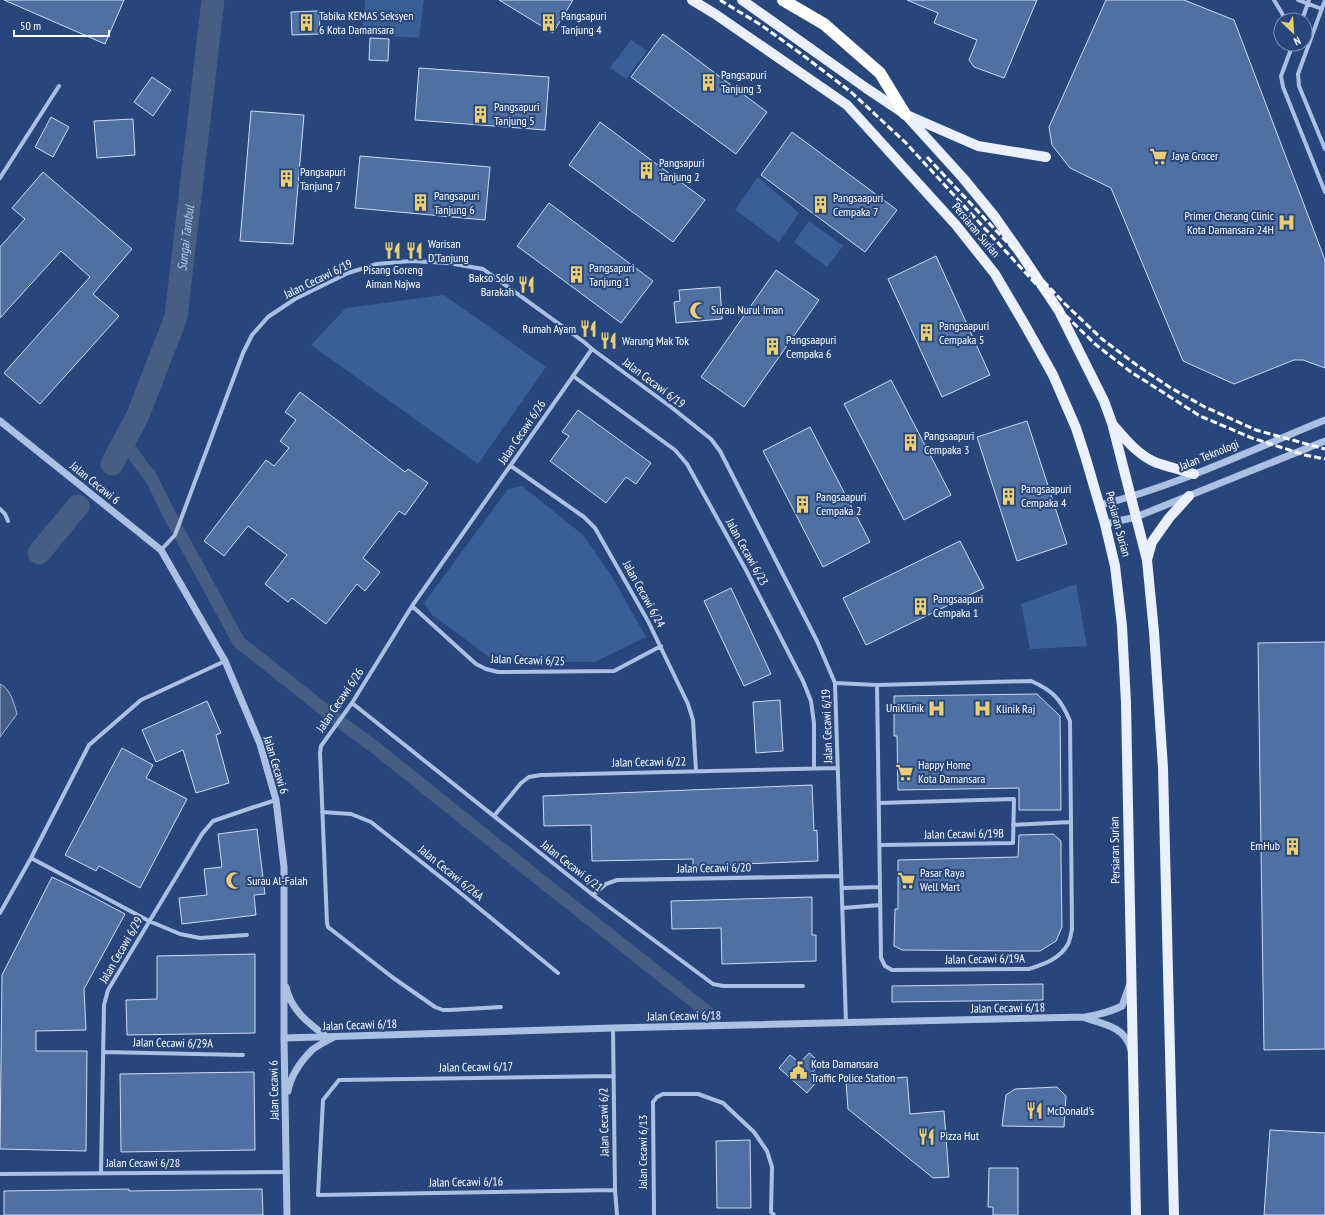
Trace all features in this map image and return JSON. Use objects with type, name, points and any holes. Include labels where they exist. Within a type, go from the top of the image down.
[{"type":"highway","points":[[783,0],[824,24],[880,73],[905,114]]},
{"type":"main road","name":"Persiaran Surian","points":[[692,0],[715,14],[847,105],[956,225],[995,274],[1053,376],[1076,428],[1100,505],[1115,566],[1122,626],[1126,711],[1136,1215]]},
{"type":"main road","name":"Persiaran Surian","points":[[742,0],[905,114],[995,217],[1023,256],[1059,311],[1104,401],[1112,423],[1147,560],[1154,632],[1162,768],[1174,1215]]},
{"type":"main road","points":[[905,114],[978,146],[1046,157]]},
{"type":"main road","points":[[1112,423],[1127,441],[1141,454],[1156,462],[1194,474]]},
{"type":"main road","points":[[1147,560],[1152,542],[1169,518],[1189,496]]},
{"type":"street","points":[[1274,0],[1281,12]]},
{"type":"street","points":[[1298,0],[1309,2],[1322,9]]},
{"type":"street","points":[[1325,0],[1298,74],[1299,86],[1325,149]]},
{"type":"street","points":[[1305,12],[1309,2]]},
{"type":"street","points":[[1290,52],[1281,76],[1283,87],[1325,192]]},
{"type":"street","points":[[0,178],[59,86]]},
{"type":"street","name":"Jalan Cecawi 6/19","points":[[161,550],[175,535],[243,353],[252,335],[268,317],[295,298],[348,273],[377,264],[411,262],[448,263],[483,269],[584,342],[711,439],[720,451],[817,641],[835,683],[846,1023]]},
{"type":"street","name":"Jalan Cecawi 6/26","points":[[501,1007],[443,1010],[436,1007],[392,977],[328,927],[320,753],[321,746],[352,702],[412,606],[592,349]]},
{"type":"street","name":"Jalan Cecawi 6/23","points":[[573,376],[675,450],[687,464],[746,570],[803,680],[811,701],[814,722],[814,768]]},
{"type":"street","name":"Jalan Teknologi","points":[[1100,505],[1131,497],[1194,474],[1325,420]]},
{"type":"street","name":"Jalan Cecawi 6","points":[[0,421],[161,550],[225,661],[260,744],[276,800],[284,867],[284,1038],[287,1215]]},
{"type":"street","points":[[1105,524],[1136,517],[1325,441]]},
{"type":"street","name":"Jalan Cecawi 6/24","points":[[511,466],[584,518],[595,528],[648,621],[688,704],[692,720],[696,771]]},
{"type":"street","points":[[0,509],[5,514],[8,521]]},
{"type":"street","name":"Jalan Cecawi 6/25","points":[[412,606],[476,664],[486,670],[498,672],[614,671],[661,646]]},
{"type":"street","points":[[0,913],[89,745],[141,700],[225,661]]},
{"type":"street","name":"Jalan Cecawi 6/19A","points":[[1031,681],[1044,687],[1057,697],[1070,721],[1072,929],[1068,943],[1059,955],[1044,964],[1029,969],[892,970],[885,966],[881,958],[879,803],[877,685],[1031,681]]},
{"type":"street","points":[[835,683],[877,685]]},
{"type":"street","name":"Jalan Cecawi 6/21","points":[[352,702],[593,895],[713,984],[723,986],[803,986]]},
{"type":"street","name":"Jalan Cecawi 6/22","points":[[494,816],[521,783],[529,777],[541,775],[838,768]]},
{"type":"street","name":"Jalan Cecawi 6/19B","points":[[879,803],[1014,799],[1014,843],[880,845]]},
{"type":"street","name":"Jalan Cecawi 6/29","points":[[101,1173],[104,1005],[108,990],[202,834],[213,821],[276,800]]},
{"type":"street","name":"Jalan Cecawi 6/26A","points":[[322,812],[351,814],[371,822],[558,973]]},
{"type":"street","points":[[1013,824],[1071,822]]},
{"type":"street","points":[[30,858],[149,921],[180,934],[200,938],[247,935]]},
{"type":"street","name":"Jalan Cecawi 6/20","points":[[593,895],[606,884],[617,880],[841,876]]},
{"type":"street","points":[[842,888],[880,887]]},
{"type":"street","points":[[843,908],[880,905]]},
{"type":"street","points":[[284,978],[287,992],[292,1004],[299,1014],[307,1023],[331,1037],[313,1050],[299,1065],[289,1083],[285,1103]]},
{"type":"street","name":"Jalan Cecawi 6/18","points":[[284,1038],[613,1028],[1085,1017],[1114,1010],[1122,1006],[1131,982]]},
{"type":"street","name":"Jalan Cecawi 6/18","points":[[1085,1017],[1115,1027],[1129,1043],[1133,1060]]},
{"type":"street","name":"Jalan Cecawi 6/2","points":[[613,1028],[615,1190],[617,1215]]},
{"type":"street","name":"Jalan Cecawi 6/29A","points":[[103,1052],[243,1055]]},
{"type":"street","name":"Jalan Cecawi 6/17","points":[[318,1195],[323,1100],[339,1080],[614,1076]]},
{"type":"street","name":"Jalan Cecawi 6/13","points":[[654,1215],[653,1102],[657,1097],[663,1094],[698,1094],[723,1103],[754,1132],[767,1151],[772,1167],[772,1212],[774,1215]]},
{"type":"street","name":"Jalan Cecawi 6/28","points":[[0,1174],[286,1172]]},
{"type":"street","name":"Jalan Cecawi 6/16","points":[[318,1195],[615,1190]]},
{"type":"shaded area","points":[[365,0],[424,0],[419,38],[362,34]]},
{"type":"shaded area","points":[[631,40],[647,51],[626,79],[610,68]]},
{"type":"shaded area","points":[[758,177],[799,213],[779,242],[735,210]]},
{"type":"shaded area","points":[[809,221],[843,246],[827,267],[794,242]]},
{"type":"shaded area","points":[[444,295],[546,367],[478,464],[311,345],[346,308]]},
{"type":"shaded area","points":[[522,486],[583,535],[611,575],[646,637],[595,662],[496,662],[431,614],[424,603],[508,489]]},
{"type":"shaded area","points":[[1076,584],[1087,646],[1030,649],[1021,604]]},
{"type":"shaded area","points":[[0,684],[7,689],[17,714],[0,737]]},
{"type":"building","points":[[4,0],[124,0],[105,44]]},
{"type":"building","name":"Pangsapuri Tanjung 4","points":[[499,0],[573,0],[553,33]]},
{"type":"building","points":[[907,0],[1037,0],[1004,78],[974,67],[969,60],[977,40],[934,23],[938,13]]},
{"type":"building","points":[[1106,0],[1184,0],[1234,20],[1325,260],[1325,368],[1303,360],[1294,360],[1234,384],[1183,361],[1111,188],[1070,168],[1052,145],[1049,127]]},
{"type":"building","name":"Tabika KEMAS Seksyen 6 Kota Damansara","points":[[319,11],[320,34],[292,35],[291,12]]},
{"type":"building","points":[[663,34],[767,112],[736,154],[631,77]]},
{"type":"building","points":[[370,38],[389,39],[388,61],[369,60]]},
{"type":"building","points":[[419,68],[549,77],[545,130],[415,120]]},
{"type":"building","points":[[152,77],[171,90],[153,116],[134,102]]},
{"type":"building","points":[[251,111],[304,115],[293,244],[240,241]]},
{"type":"building","points":[[51,117],[69,127],[53,157],[35,147]]},
{"type":"building","points":[[133,119],[135,155],[97,158],[94,121]]},
{"type":"building","points":[[600,122],[705,200],[673,242],[569,165]]},
{"type":"building","points":[[792,132],[897,210],[865,252],[761,175]]},
{"type":"building","points":[[360,156],[490,167],[485,220],[355,208]]},
{"type":"building","points":[[43,172],[132,249],[93,294],[119,316],[40,404],[4,373],[90,277],[61,251],[0,318],[0,247],[25,219],[12,208]]},
{"type":"building","points":[[549,203],[653,281],[621,323],[517,246]]},
{"type":"building","points":[[936,256],[990,375],[942,397],[888,279]]},
{"type":"building","points":[[776,270],[819,300],[744,407],[701,377]]},
{"type":"building","name":"Surau Nurul Iman","points":[[720,287],[722,319],[676,323],[674,302],[680,301],[679,290]]},
{"type":"building","points":[[891,380],[951,495],[904,520],[844,404]]},
{"type":"building","points":[[300,392],[405,472],[408,469],[428,483],[405,515],[399,511],[363,558],[380,572],[365,591],[357,584],[326,624],[292,598],[288,602],[265,584],[287,555],[248,526],[224,556],[204,541],[266,460],[274,466],[289,448],[280,441],[296,420],[285,412]]},
{"type":"building","points":[[578,410],[651,463],[636,484],[626,477],[606,503],[550,461],[569,436],[562,432]]},
{"type":"building","points":[[1027,421],[1067,544],[1017,561],[977,437]]},
{"type":"building","points":[[810,427],[870,542],[823,567],[763,451]]},
{"type":"building","points":[[960,541],[984,588],[866,645],[843,598]]},
{"type":"building","points":[[731,588],[771,674],[744,686],[704,601]]},
{"type":"building","name":"EmHub","points":[[1325,642],[1325,1049],[1264,1050],[1258,643]]},
{"type":"building","points":[[1037,694],[1060,716],[1061,810],[1019,810],[1019,788],[898,790],[897,736],[894,736],[894,696]]},
{"type":"building","points":[[780,700],[783,751],[756,753],[753,702]]},
{"type":"building","points":[[207,701],[221,733],[216,735],[229,783],[196,793],[183,750],[156,762],[142,730]]},
{"type":"building","points":[[122,748],[153,765],[146,778],[187,799],[140,888],[99,866],[96,871],[65,855]]},
{"type":"building","points":[[812,785],[814,831],[817,830],[818,861],[693,866],[693,859],[592,861],[591,825],[544,826],[543,796]]},
{"type":"building","name":"Surau Al-Falah","points":[[257,829],[265,894],[254,895],[256,915],[182,924],[179,898],[207,895],[204,869],[222,867],[218,834]]},
{"type":"building","points":[[1053,834],[1061,841],[1062,927],[1056,941],[1040,951],[902,950],[894,946],[895,909],[898,909],[898,860],[1018,857],[1019,835]]},
{"type":"building","points":[[52,877],[125,914],[84,989],[86,1030],[36,1031],[36,1051],[87,1051],[86,1151],[0,1149],[2,975]]},
{"type":"building","points":[[812,897],[812,935],[816,935],[816,961],[722,964],[721,928],[672,929],[671,901]]},
{"type":"building","points":[[255,954],[255,1033],[127,1035],[126,1000],[157,999],[157,956]]},
{"type":"building","points":[[1043,984],[1043,1000],[892,1002],[892,986]]},
{"type":"building","name":"Kota Damansara Traffic Police Station","points":[[809,1053],[821,1063],[811,1074],[818,1080],[807,1093],[779,1068],[790,1055],[800,1063]]},
{"type":"building","points":[[254,1072],[255,1150],[121,1152],[120,1074]]},
{"type":"building","points":[[907,1077],[910,1114],[944,1111],[949,1177],[933,1178],[848,1109],[846,1082]]},
{"type":"building","name":"McDonald's","points":[[1057,1087],[1066,1096],[1064,1127],[1002,1126],[1006,1095],[1015,1089]]},
{"type":"building","points":[[1270,1130],[1325,1133],[1325,1215],[1264,1215]]},
{"type":"building","points":[[750,1140],[751,1208],[717,1208],[716,1141]]},
{"type":"building","points":[[989,1168],[1018,1168],[1018,1215],[993,1215],[993,1207],[988,1207]]},
{"type":"building","points":[[129,1189],[129,1191],[262,1189],[263,1215],[4,1215],[4,1191]]},
{"type":"waterway","name":"Sungai Tambul","points":[[112,464],[138,415],[176,317],[213,0]]},
{"type":"waterway","points":[[124,442],[152,479],[169,514],[239,642],[331,715],[377,749],[715,1018]]},
{"type":"waterway","name":"Sungai Tambul","points":[[39,553],[78,506]]},
{"type":"railway","points":[[720,0],[761,25],[851,92],[905,142],[1058,308],[1095,344],[1131,372],[1200,416],[1252,438],[1305,455],[1325,459]]},
{"type":"railway","points":[[927,157],[1064,303],[1102,339],[1138,366],[1171,388],[1205,407],[1256,430],[1325,449]]},
{"type":"place","name":"Tabika KEMAS Seksyen 6 Kota Damansara","points":[[306,23]]},
{"type":"place","name":"Pangsapuri Tanjung 4","points":[[548,23]]},
{"type":"place","name":"Pangsapuri Tanjung 3","points":[[708,82]]},
{"type":"place","name":"Pangsapuri Tanjung 5","points":[[481,114]]},
{"type":"place","name":"Jaya Grocer","points":[[1159,156]]},
{"type":"place","name":"Pangsapuri Tanjung 2","points":[[646,170]]},
{"type":"place","name":"Pangsapuri Tanjung 7","points":[[287,179]]},
{"type":"place","name":"Pangsapuri Tanjung 6","points":[[421,203]]},
{"type":"place","name":"Pangsaapuri Cempaka 7","points":[[820,205]]},
{"type":"place","name":"Primer Cherang Clinic Kota Damansara 24H","points":[[1287,223]]},
{"type":"place","name":"Pisang Goreng Aiman Najwa","points":[[393,251]]},
{"type":"place","name":"Warisan D'Tanjung","points":[[415,251]]},
{"type":"place","name":"Pangsapuri Tanjung 1","points":[[576,275]]},
{"type":"place","name":"Bakso Solo Barakah","points":[[527,285]]},
{"type":"place","name":"Surau Nurul Iman","points":[[698,310]]},
{"type":"place","name":"Rumah Ayam","points":[[589,329]]},
{"type":"place","name":"Pangsaapuri Cempaka 5","points":[[926,333]]},
{"type":"place","name":"Warung Mak Tok","points":[[609,341]]},
{"type":"place","name":"Pangsaapuri Cempaka 6","points":[[773,347]]},
{"type":"place","name":"Pangsaapuri Cempaka 3","points":[[911,443]]},
{"type":"place","name":"Pangsaapuri Cempaka 4","points":[[1008,496]]},
{"type":"place","name":"Pangsaapuri Cempaka 2","points":[[803,504]]},
{"type":"place","name":"Pangsaapuri Cempaka 1","points":[[920,606]]},
{"type":"place","name":"UniKlinik","points":[[937,708]]},
{"type":"place","name":"Klinik Raj","points":[[983,709]]},
{"type":"place","name":"Happy Home Kota Damansara","points":[[905,772]]},
{"type":"place","name":"EmHub","points":[[1293,846]]},
{"type":"place","name":"Pasar Raya Well Mart","points":[[907,880]]},
{"type":"place","name":"Surau Al-Falah","points":[[234,881]]},
{"type":"place","name":"Kota Damansara Traffic Police Station","points":[[798,1071]]},
{"type":"place","name":"McDonald's","points":[[1034,1111]]},
{"type":"place","name":"Pizza Hut","points":[[927,1136]]}]
